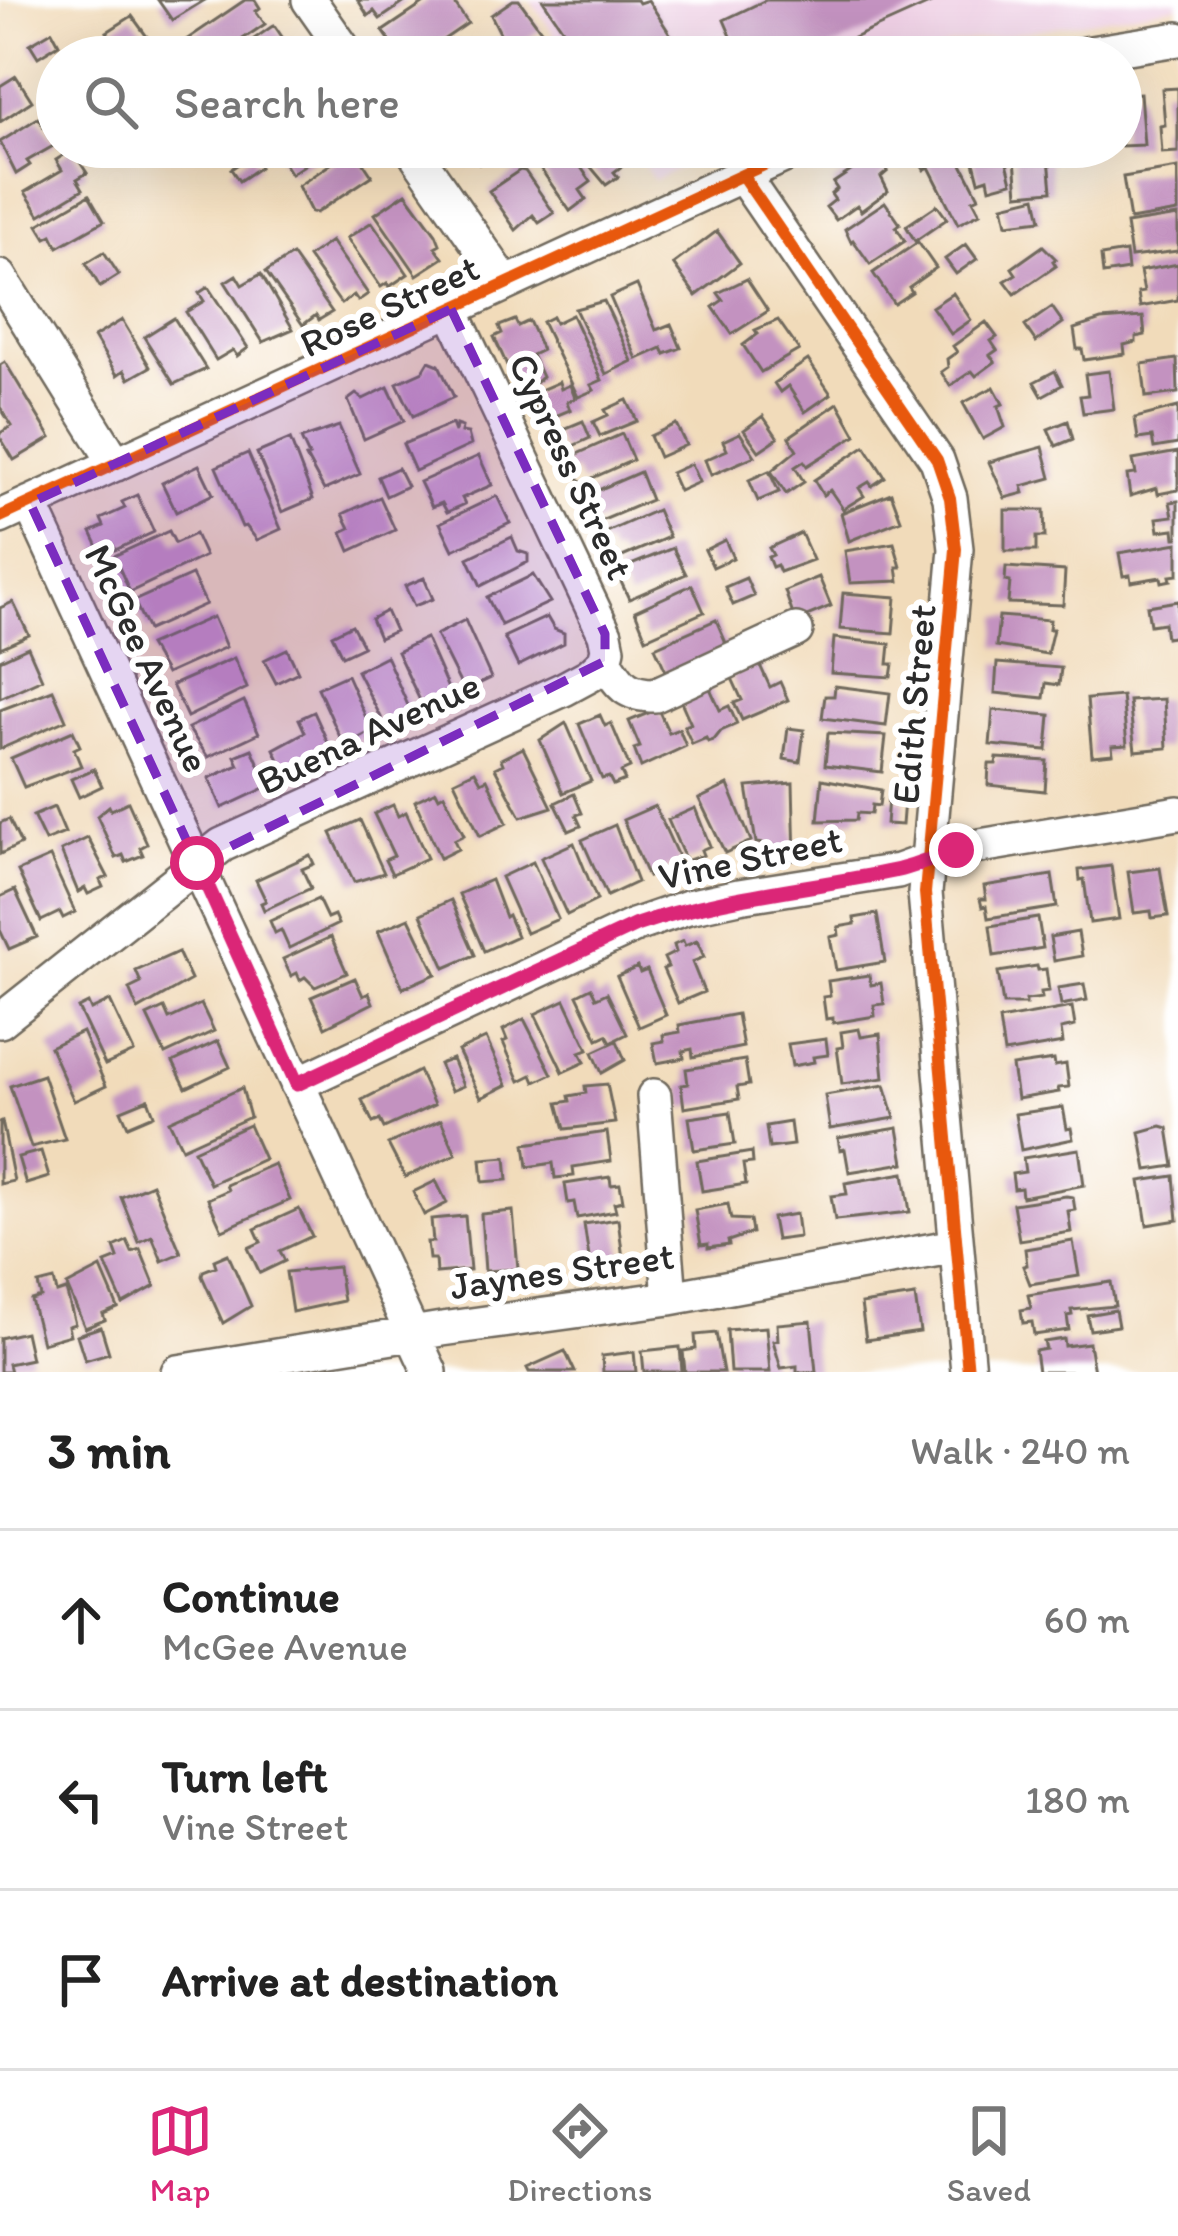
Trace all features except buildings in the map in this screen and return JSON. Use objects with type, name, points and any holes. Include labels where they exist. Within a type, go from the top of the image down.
[{"type":"street","points":[[309,0],[334,36]]},
{"type":"street","points":[[1142,45],[1178,39]]},
{"type":"street","points":[[426,168],[506,284]]},
{"type":"street","name":"Rose Street","points":[[15,510],[757,168]]},
{"type":"street","name":"Edith Street","points":[[742,175],[910,416],[937,460],[950,499],[956,549],[925,893],[968,1372]]},
{"type":"street","points":[[0,277],[116,464]]},
{"type":"street","name":"Cypress Street","points":[[452,309],[604,634],[604,661]]},
{"type":"street","name":"McGee Avenue","points":[[15,510],[197,863],[430,1372]]},
{"type":"street","points":[[604,661],[622,689],[655,695],[796,630]]},
{"type":"street","name":"Buena Avenue","points":[[0,1021],[222,845],[564,689],[604,661]]},
{"type":"street","name":"Vine Street","points":[[297,1084],[636,925],[705,904],[898,871],[965,848],[1178,814]]},
{"type":"street","points":[[654,1096],[670,1298]]},
{"type":"street","name":"Jaynes Street","points":[[178,1372],[670,1298],[956,1246]]},
{"type":"highlighted area","points":[[451,309],[605,634],[605,661],[197,863],[30,503]]},
{"type":"shaded area","points":[[530,0],[1178,0],[1178,6],[1003,36],[555,36]]},
{"type":"shaded area","points":[[646,168],[681,168],[654,180]]},
{"type":"cycle path","points":[[0,517],[757,168]]},
{"type":"cycle path","points":[[742,175],[937,460],[950,498],[956,549],[925,893],[968,1372]]},
{"type":"route","points":[[197,863],[297,1084],[636,925],[739,896],[898,871],[956,850]]}]
